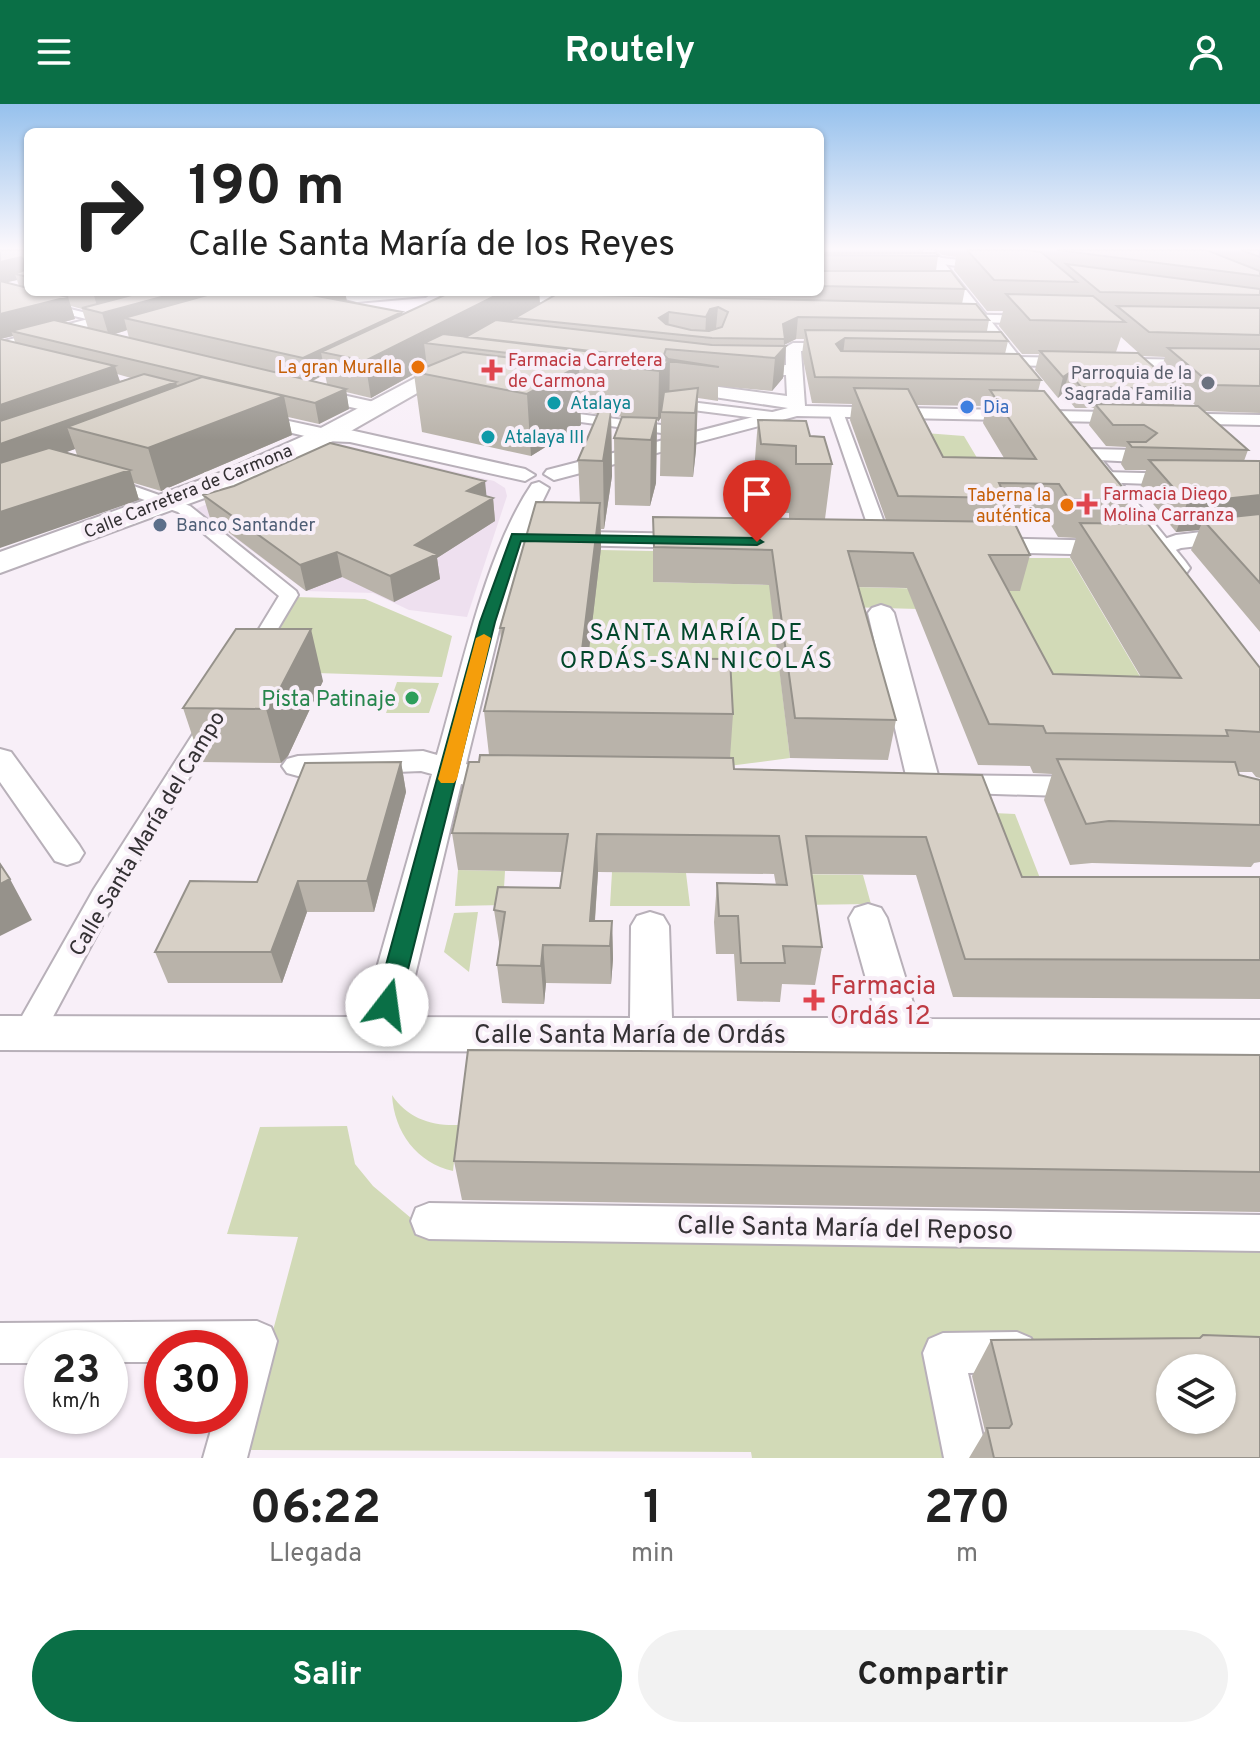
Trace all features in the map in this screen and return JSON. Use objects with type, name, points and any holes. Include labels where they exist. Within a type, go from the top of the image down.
[{"type":"main road","points":[[534,319],[548,313]]},
{"type":"main road","name":"Calle Carretera de Carmona","points":[[0,563],[169,503],[326,435],[377,408],[412,396],[468,362]]},
{"type":"street","points":[[77,313],[103,320]]},
{"type":"street","points":[[5,354],[59,331],[128,313]]},
{"type":"street","points":[[974,313],[1002,343],[1196,596]]},
{"type":"street","points":[[1002,343],[1005,313]]},
{"type":"street","points":[[938,318],[1195,418],[1260,420]]},
{"type":"street","points":[[654,401],[836,412],[1058,320]]},
{"type":"street","points":[[59,331],[91,339]]},
{"type":"street","points":[[1113,342],[1216,438]]},
{"type":"street","points":[[1002,343],[1136,364],[1260,366]]},
{"type":"street","points":[[791,410],[793,347],[859,347]]},
{"type":"street","points":[[1214,348],[1260,383]]},
{"type":"street","points":[[722,369],[794,370]]},
{"type":"street","points":[[650,383],[791,410]]},
{"type":"street","points":[[305,388],[377,408]]},
{"type":"street","points":[[223,411],[540,479],[791,410]]},
{"type":"street","points":[[537,412],[706,435]]},
{"type":"street","points":[[836,412],[891,544],[852,543]]},
{"type":"street","points":[[1087,457],[1122,438]]},
{"type":"street","points":[[1087,457],[1137,456]]},
{"type":"street","points":[[1087,457],[1256,476]]},
{"type":"street","points":[[97,479],[184,509],[289,595],[241,674]]},
{"type":"street","points":[[380,1032],[488,622],[519,525],[540,479]]},
{"type":"street","points":[[959,545],[1159,549],[1176,542],[1260,532]]},
{"type":"street","points":[[516,537],[725,541]]},
{"type":"street","points":[[881,613],[909,783],[1124,787]]},
{"type":"street","name":"Calle Santa María del Campo","points":[[15,1032],[104,896],[225,700]]},
{"type":"street","points":[[298,766],[423,761],[477,778],[539,778]]},
{"type":"street","points":[[7,771],[67,853]]},
{"type":"street","points":[[868,918],[902,1035]]},
{"type":"street","points":[[650,926],[651,1034]]},
{"type":"street","name":"Calle Santa María de Ordás","points":[[15,1032],[1260,1037]]},
{"type":"street","name":"Calle Santa María del Reposo","points":[[429,1221],[1260,1233]]},
{"type":"street","points":[[0,1343],[257,1341],[225,1458]]},
{"type":"street","points":[[966,1458],[943,1353],[1050,1352]]},
{"type":"shaded area","points":[[340,444],[494,481],[505,488],[507,496],[467,617],[409,610],[373,593],[306,591],[196,509]]},
{"type":"green space","points":[[912,432],[964,436],[992,483],[933,481]]},
{"type":"green space","points":[[601,550],[653,551],[654,582],[1020,591],[1006,558],[1070,558],[1151,695],[1079,714],[991,611],[772,605],[790,758],[729,766],[505,680]]},
{"type":"green space","points":[[295,597],[365,599],[452,636],[442,677],[253,671]]},
{"type":"green space","name":"Pista Patinaje","points":[[397,682],[439,683],[429,713],[386,713]]},
{"type":"green space","points":[[972,812],[1015,814],[1052,909],[994,876]]},
{"type":"green space","points":[[458,870],[505,871],[503,905],[455,906]]},
{"type":"green space","points":[[612,872],[686,873],[690,906],[610,906]]},
{"type":"green space","points":[[789,874],[863,875],[871,904],[799,905]]},
{"type":"green space","points":[[478,912],[469,972],[444,952],[454,913]]},
{"type":"green space","points":[[392,1095],[405,1110],[420,1119],[458,1125],[453,1171],[429,1161],[410,1144],[397,1121]]},
{"type":"green space","points":[[347,1126],[355,1164],[373,1186],[424,1229],[1260,1240],[1260,1339],[939,1343],[959,1458],[752,1458],[751,1452],[241,1450],[245,1434],[248,1434],[248,1424],[298,1237],[227,1234],[260,1127]]},
{"type":"building","points":[[141,313],[399,313],[303,358],[124,318]]},
{"type":"building","points":[[405,313],[461,313],[365,361],[321,352]]},
{"type":"building","points":[[523,313],[667,313],[659,318],[666,324],[709,331],[722,327],[728,313],[983,313],[989,320],[798,317],[783,324],[785,339],[712,338],[515,318]]},
{"type":"building","points":[[678,313],[708,313],[706,317]]},
{"type":"building","points":[[1024,313],[1114,313],[1125,322],[1030,320]]},
{"type":"building","points":[[1126,313],[1260,313],[1260,335],[1149,332]]},
{"type":"building","points":[[54,320],[346,389],[315,403],[11,331]]},
{"type":"building","points":[[496,320],[712,345],[786,346],[775,358],[666,349],[664,355],[668,359],[719,367],[466,337]]},
{"type":"building","points":[[805,330],[1001,332],[1008,341],[845,338],[836,344],[841,351],[1019,354],[1041,380],[815,377]]},
{"type":"building","points":[[443,334],[670,360],[659,371],[424,343]]},
{"type":"building","points":[[0,339],[115,366],[0,405]]},
{"type":"building","points":[[1168,348],[1260,349],[1260,386],[1212,385]]},
{"type":"building","points":[[1040,351],[1138,353],[1179,389],[1081,387],[1069,373],[1063,377]]},
{"type":"building","points":[[463,352],[579,366],[527,394],[414,372]]},
{"type":"building","points":[[144,374],[176,382],[0,444],[0,421]]},
{"type":"building","points":[[202,377],[284,396],[148,448],[67,427]]},
{"type":"building","points":[[698,388],[695,413],[661,412],[664,392]]},
{"type":"building","points":[[854,388],[908,389],[943,457],[1036,459],[990,390],[1044,391],[1133,500],[1069,499],[1059,484],[999,483],[1006,498],[898,496]]},
{"type":"building","points":[[1095,404],[1198,406],[1248,450],[1132,447],[1128,442],[1146,442],[1157,433],[1144,425],[1113,425]]},
{"type":"building","points":[[600,409],[611,412],[603,461],[578,460]]},
{"type":"building","points":[[622,417],[657,418],[651,440],[614,438]]},
{"type":"building","points":[[758,420],[806,421],[810,436],[824,437],[832,464],[796,464],[796,446],[761,444]]},
{"type":"building","points":[[330,443],[485,481],[467,491],[493,498],[415,545],[437,554],[390,576],[337,552],[300,565],[203,495],[234,486]]},
{"type":"building","points":[[49,448],[130,470],[0,512],[0,463]]},
{"type":"building","points":[[1149,460],[1260,461],[1260,495],[1187,503]]},
{"type":"building","points":[[536,502],[600,503],[581,658],[730,659],[733,714],[484,711],[504,628],[500,628]]},
{"type":"building","points":[[1260,514],[1260,583],[1203,520]]},
{"type":"building","points":[[653,517],[1014,522],[1030,555],[989,555],[1053,674],[1181,678],[1080,523],[1148,524],[1260,668],[1260,732],[1226,730],[1228,736],[1046,733],[1043,726],[989,724],[913,553],[848,551],[896,720],[795,718],[772,550],[654,547]]},
{"type":"building","points":[[236,629],[311,629],[273,702],[266,709],[183,708]]},
{"type":"building","points":[[480,755],[733,758],[734,769],[982,775],[1022,877],[1260,877],[1260,960],[965,959],[926,837],[806,836],[822,947],[783,946],[785,963],[741,963],[738,916],[719,916],[717,883],[787,885],[779,836],[597,834],[590,921],[612,921],[610,946],[543,945],[541,966],[497,965],[505,912],[494,910],[498,887],[560,888],[568,834],[452,833],[469,762],[479,762]]},
{"type":"building","points":[[1057,759],[1235,762],[1239,775],[1260,780],[1260,825],[1109,821],[1086,824]]},
{"type":"building","points":[[401,762],[367,881],[298,881],[271,952],[155,952],[190,881],[257,882],[305,763]]},
{"type":"building","points":[[0,864],[10,879],[0,884]]},
{"type":"building","points":[[468,1050],[1260,1055],[1260,1172],[454,1161]]},
{"type":"building","points":[[1203,1335],[1260,1337],[1260,1458],[994,1458],[987,1428],[1009,1428],[1012,1424],[991,1340],[1200,1338]]},
{"type":"slow traffic","points":[[448,779],[484,638]]},
{"type":"place","name":"La gran Muralla","points":[[418,367]]},
{"type":"place","name":"Farmacia Carretera de Carmona","points":[[492,370]]},
{"type":"place","name":"Parroquia de la Sagrada Familia","points":[[1208,383]]},
{"type":"place","name":"Atalaya","points":[[554,403]]},
{"type":"place","name":"Dia","points":[[967,407]]},
{"type":"place","name":"Atalaya III","points":[[488,437]]},
{"type":"place","name":"Farmacia Diego Molina Carranza","points":[[1087,504]]},
{"type":"place","name":"Taberna la auténtica","points":[[1067,505]]},
{"type":"place","name":"Banco Santander","points":[[160,525]]},
{"type":"place","name":"Pista Patinaje","points":[[412,698]]},
{"type":"place","name":"Farmacia Ordás 12","points":[[814,1000]]},
{"type":"district","name":"SANTA MARÍA DE ORDÁS-SAN NICOLÁS","points":[[697,646]]},
{"type":"route","points":[[387,1005],[488,622],[516,537],[757,542]]}]
